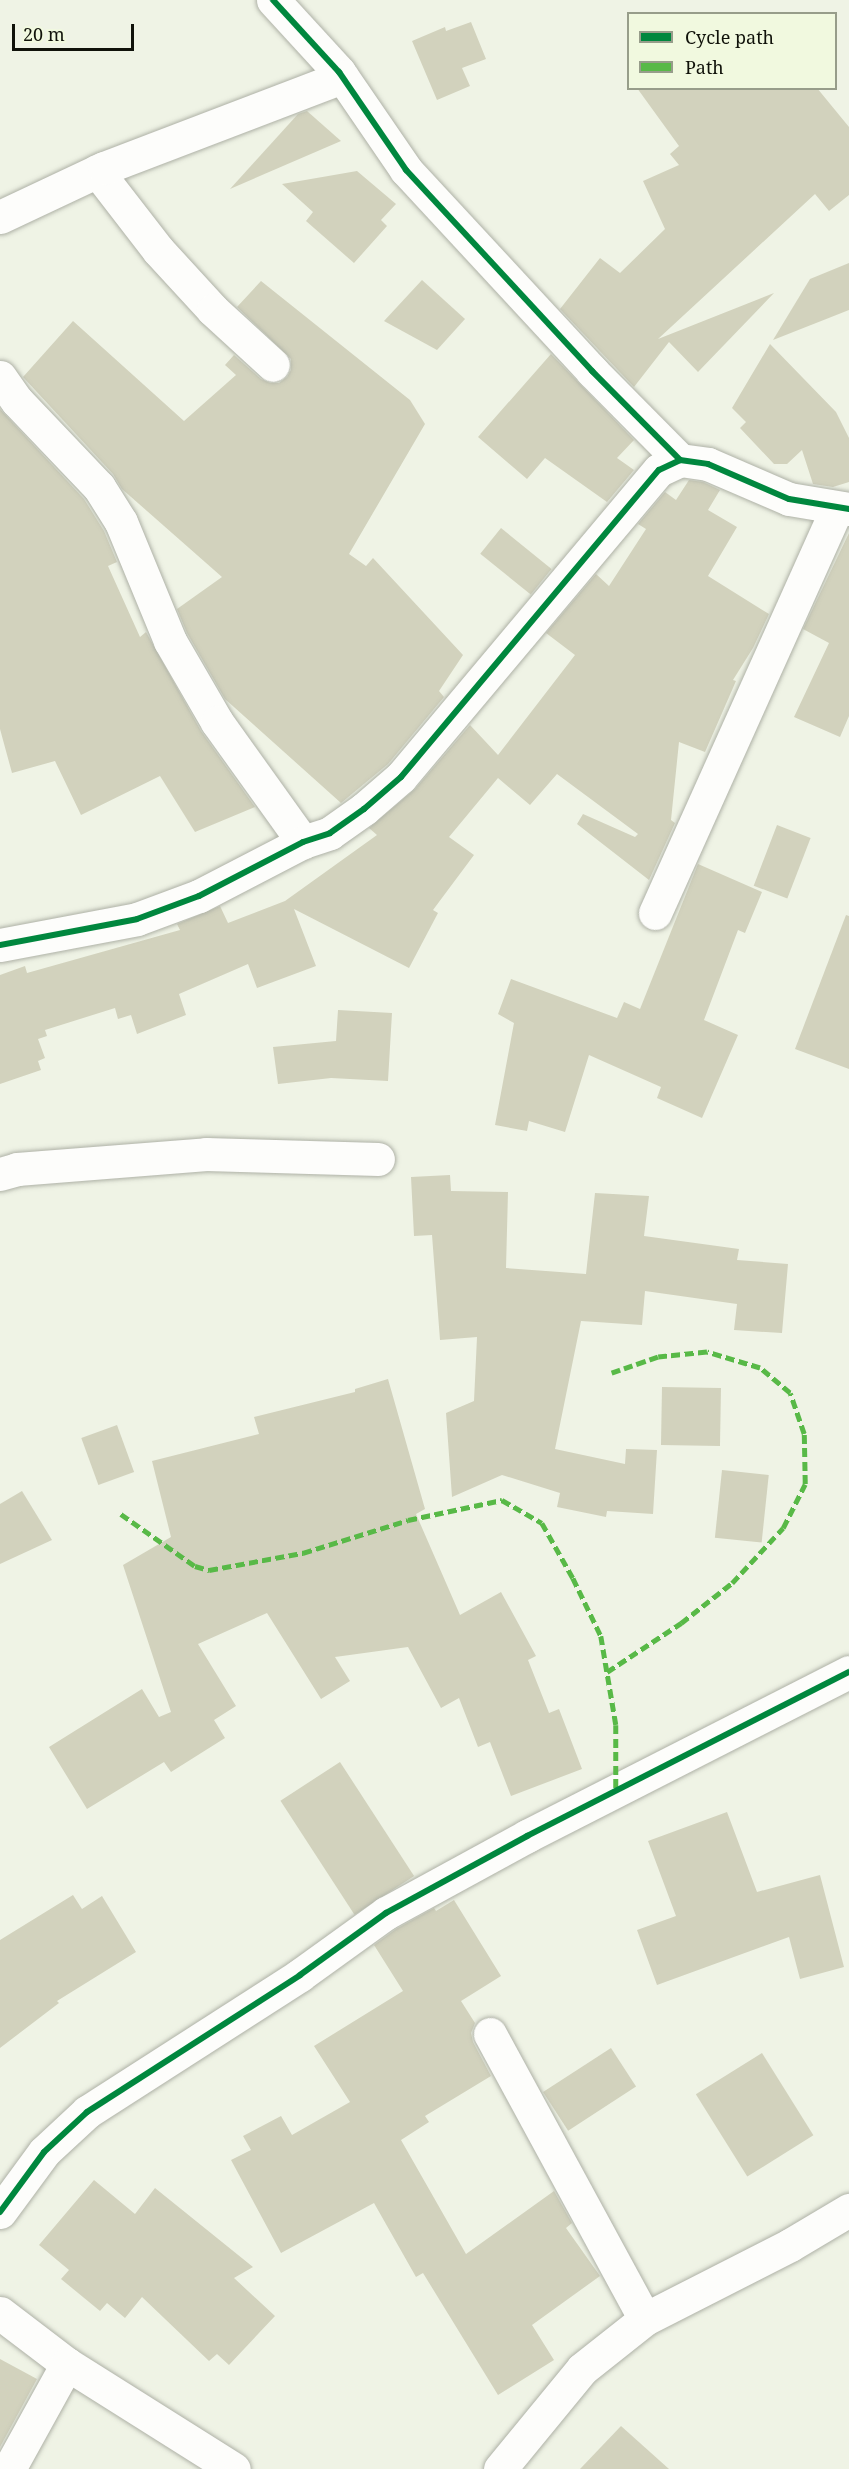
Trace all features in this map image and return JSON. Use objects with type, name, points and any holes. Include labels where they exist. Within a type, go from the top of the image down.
[{"type":"street","points":[[273,0],[342,77],[406,171],[592,371],[680,460]]},
{"type":"street","points":[[0,218],[97,171],[195,131],[342,77]]},
{"type":"street","points":[[97,171],[158,250],[213,310],[273,365]]},
{"type":"street","points":[[0,377],[17,401],[99,487],[121,522],[170,641],[218,722],[303,842]]},
{"type":"street","points":[[0,945],[137,920],[199,896],[303,842],[330,833],[364,809],[400,777],[659,470],[680,460],[708,464],[789,499],[843,509],[655,913]]},
{"type":"street","points":[[0,1174],[17,1169],[206,1154],[378,1159]]},
{"type":"street","points":[[0,2212],[45,2152],[87,2112],[300,1975],[386,1913],[537,1831],[849,1672]]},
{"type":"street","points":[[490,2034],[645,2319]]},
{"type":"street","points":[[500,2469],[582,2369],[645,2319],[790,2245],[849,2210]]},
{"type":"street","points":[[0,2313],[67,2364],[234,2469]]},
{"type":"street","points":[[9,2469],[67,2364]]},
{"type":"building","points":[[471,22],[486,59],[462,68],[470,86],[437,100],[412,41],[445,27],[446,31]]},
{"type":"building","points":[[638,90],[819,90],[849,127],[849,195],[829,211],[815,194],[658,339],[774,293],[698,372],[669,342],[634,387],[560,309],[600,258],[620,273],[665,229],[643,181],[679,165],[670,154],[679,146]]},
{"type":"building","points":[[307,111],[341,141],[230,189],[298,114]]},
{"type":"building","points":[[357,171],[396,204],[381,220],[387,226],[354,263],[306,221],[313,212],[282,184]]},
{"type":"building","points":[[849,263],[849,310],[773,340],[810,279]]},
{"type":"building","points":[[422,280],[465,319],[437,350],[384,321]]},
{"type":"building","points":[[261,281],[410,400],[425,424],[349,554],[366,566],[373,558],[463,655],[439,691],[444,697],[388,764],[341,803],[225,699],[187,633],[177,609],[222,577],[122,489],[113,474],[23,377],[73,321],[184,421],[236,375],[225,365],[234,355],[261,379],[270,383],[279,383],[287,377],[291,370],[291,359],[237,307]]},
{"type":"building","points":[[770,344],[836,412],[849,438],[849,482],[833,487],[813,484],[802,450],[787,464],[774,464],[740,428],[746,422],[732,408]]},
{"type":"building","points":[[551,354],[634,440],[617,458],[634,470],[607,502],[545,458],[527,479],[478,437]]},
{"type":"building","points":[[0,409],[84,499],[104,531],[117,562],[108,566],[140,637],[146,632],[201,731],[255,807],[195,832],[160,776],[81,815],[55,761],[12,773],[0,729]]},
{"type":"building","points":[[689,480],[703,482],[720,490],[708,510],[737,527],[708,576],[769,614],[753,648],[733,680],[736,681],[705,752],[679,742],[671,820],[675,823],[649,880],[577,824],[583,814],[635,837],[638,834],[557,774],[530,805],[498,778],[449,837],[474,855],[433,910],[438,913],[409,968],[294,909],[316,966],[257,988],[248,964],[179,994],[186,1015],[137,1034],[131,1015],[118,1019],[115,1008],[45,1030],[47,1036],[38,1039],[45,1058],[38,1061],[41,1070],[0,1084],[0,975],[25,966],[27,973],[180,930],[177,924],[220,906],[228,923],[285,901],[377,835],[369,828],[415,789],[470,725],[498,755],[575,655],[546,633],[596,574],[609,586],[646,529],[638,524],[665,492],[676,500]]},
{"type":"building","points":[[501,528],[552,569],[531,595],[480,554]]},
{"type":"building","points":[[849,533],[849,716],[840,737],[794,717],[829,643],[803,629]]},
{"type":"building","points":[[777,825],[811,838],[787,899],[754,886]]},
{"type":"building","points":[[698,864],[762,892],[745,933],[738,930],[704,1020],[738,1035],[702,1118],[657,1098],[661,1087],[589,1055],[565,1132],[529,1121],[527,1131],[495,1125],[514,1023],[498,1014],[511,979],[617,1018],[624,1002],[640,1009]]},
{"type":"building","points":[[846,915],[849,916],[849,1069],[795,1049]]},
{"type":"building","points":[[338,1010],[392,1013],[388,1081],[331,1078],[278,1084],[273,1047],[336,1041]]},
{"type":"building","points":[[450,1175],[451,1191],[508,1192],[506,1268],[586,1274],[595,1193],[649,1196],[644,1236],[739,1249],[737,1260],[788,1264],[782,1333],[734,1330],[737,1304],[645,1291],[642,1325],[581,1321],[555,1449],[625,1464],[626,1449],[657,1450],[653,1514],[607,1511],[606,1517],[557,1507],[560,1493],[502,1475],[452,1497],[446,1413],[474,1401],[477,1337],[440,1340],[432,1235],[414,1236],[411,1177]]},
{"type":"building","points":[[388,1379],[425,1509],[416,1514],[460,1615],[501,1592],[536,1656],[528,1660],[549,1713],[559,1709],[582,1769],[511,1796],[490,1742],[478,1747],[459,1698],[441,1708],[408,1647],[335,1657],[350,1681],[321,1699],[267,1613],[198,1644],[236,1706],[214,1720],[225,1738],[171,1772],[164,1762],[87,1809],[49,1747],[142,1689],[159,1717],[171,1712],[123,1565],[171,1537],[152,1461],[259,1434],[254,1417],[355,1392],[355,1389]]},
{"type":"building","points":[[662,1387],[721,1388],[720,1446],[661,1445]]},
{"type":"building","points":[[117,1425],[134,1472],[98,1485],[81,1438]]},
{"type":"building","points":[[722,1470],[769,1475],[762,1543],[715,1538]]},
{"type":"building","points":[[22,1491],[52,1540],[0,1564],[0,1504]]},
{"type":"building","points":[[340,1762],[414,1876],[355,1915],[280,1801]]},
{"type":"building","points":[[727,1812],[757,1892],[820,1875],[844,1967],[800,1979],[789,1937],[657,1985],[637,1930],[676,1916],[648,1841]]},
{"type":"building","points":[[73,1895],[82,1909],[102,1896],[136,1952],[57,2001],[59,2003],[0,2048],[0,1940]]},
{"type":"building","points":[[454,1900],[501,1976],[461,2001],[475,2023],[471,2033],[473,2042],[491,2076],[425,2116],[429,2122],[401,2140],[466,2254],[554,2191],[572,2223],[566,2228],[600,2276],[532,2325],[554,2360],[498,2395],[423,2273],[416,2277],[374,2203],[281,2253],[231,2160],[251,2150],[243,2136],[281,2116],[292,2135],[350,2102],[314,2046],[403,1991],[374,1945],[396,1929]]},
{"type":"building","points":[[611,2048],[636,2087],[568,2131],[543,2092]]},
{"type":"building","points":[[762,2053],[813,2135],[747,2177],[696,2094]]},
{"type":"building","points":[[94,2180],[135,2214],[155,2188],[253,2267],[234,2278],[275,2316],[229,2365],[217,2354],[209,2361],[142,2297],[125,2318],[107,2303],[100,2311],[61,2279],[69,2270],[39,2245]]},
{"type":"building","points":[[0,2359],[37,2379],[0,2447]]},
{"type":"building","points":[[621,2426],[669,2469],[580,2469]]},
{"type":"marked path","points":[[607,1672],[681,1623],[732,1583],[783,1528],[805,1484],[804,1434],[790,1393],[760,1368],[707,1352],[658,1357],[609,1374]]},
{"type":"marked path","points":[[121,1514],[195,1566],[209,1570],[303,1553],[408,1520],[502,1500],[542,1523],[573,1578],[601,1636],[616,1725],[616,1792]]},
{"type":"cycle path","points":[[273,0],[339,72],[406,170],[592,371],[680,460]]},
{"type":"cycle path","points":[[0,945],[137,919],[199,896],[303,842],[330,833],[364,809],[401,777],[659,470],[680,460],[708,464],[789,499],[849,509]]},
{"type":"cycle path","points":[[0,2212],[44,2152],[87,2112],[300,1975],[386,1913],[527,1836],[849,1672]]}]
